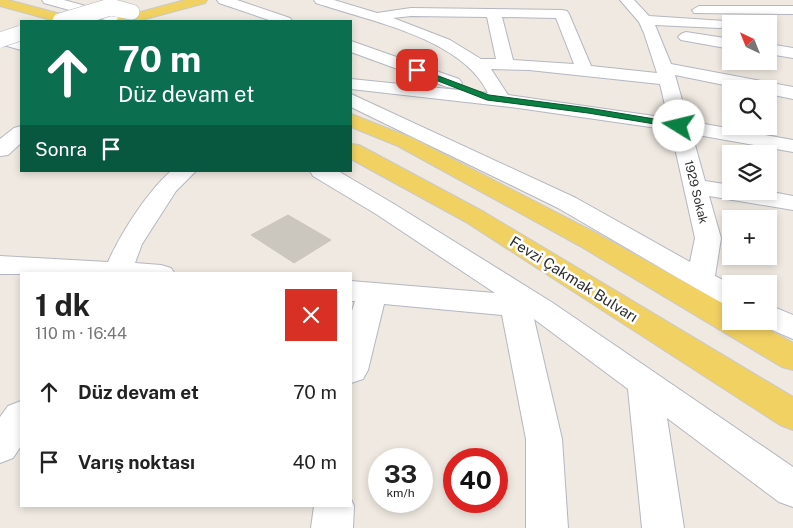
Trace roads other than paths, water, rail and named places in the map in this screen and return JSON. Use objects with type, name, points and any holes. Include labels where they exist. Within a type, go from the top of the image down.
[{"type":"main road","points":[[127,20],[200,0]]},
{"type":"main road","points":[[0,2],[67,20]]},
{"type":"main road","points":[[0,16],[20,22]]},
{"type":"main road","points":[[352,120],[405,142],[589,240],[793,358]]},
{"type":"main road","name":"Fevzi Çakmak Bulvarı","points":[[352,151],[475,217],[793,415]]},
{"type":"street","points":[[49,0],[119,20]]},
{"type":"street","points":[[224,0],[282,20]]},
{"type":"street","points":[[321,0],[376,18],[454,48],[477,64],[491,80],[494,98]]},
{"type":"street","points":[[627,0],[648,26],[722,42]]},
{"type":"street","points":[[688,0],[699,10],[708,23]]},
{"type":"street","points":[[744,0],[757,9]]},
{"type":"street","points":[[63,20],[110,6],[132,12],[129,13],[110,8],[94,13]]},
{"type":"street","points":[[376,18],[392,14],[410,6],[474,6],[493,12],[540,7],[562,14],[585,72]]},
{"type":"street","points":[[699,10],[793,10]]},
{"type":"street","points":[[493,12],[506,65]]},
{"type":"street","points":[[338,20],[358,13]]},
{"type":"street","points":[[648,26],[722,24]]},
{"type":"street","name":"1929 Sokak","points":[[648,26],[667,73],[708,238],[700,280]]},
{"type":"street","points":[[352,46],[494,98]]},
{"type":"street","points":[[778,50],[793,53]]},
{"type":"street","points":[[477,64],[585,72],[667,73],[793,93]]},
{"type":"street","points":[[352,84],[494,98],[588,110],[793,146]]},
{"type":"street","points":[[352,100],[567,203],[722,291]]},
{"type":"street","points":[[0,150],[20,133]]},
{"type":"street","points":[[0,265],[118,272],[130,244],[167,187],[184,172]]},
{"type":"street","points":[[323,172],[385,209],[528,308],[644,382],[793,489]]},
{"type":"street","points":[[695,186],[793,203]]},
{"type":"street","points":[[352,362],[361,292],[528,308]]},
{"type":"street","points":[[528,308],[544,439],[547,528]]},
{"type":"street","points":[[777,320],[793,328]]},
{"type":"street","points":[[644,382],[663,528]]},
{"type":"street","points":[[0,447],[20,417]]},
{"type":"street","points":[[332,528],[334,507]]}]
